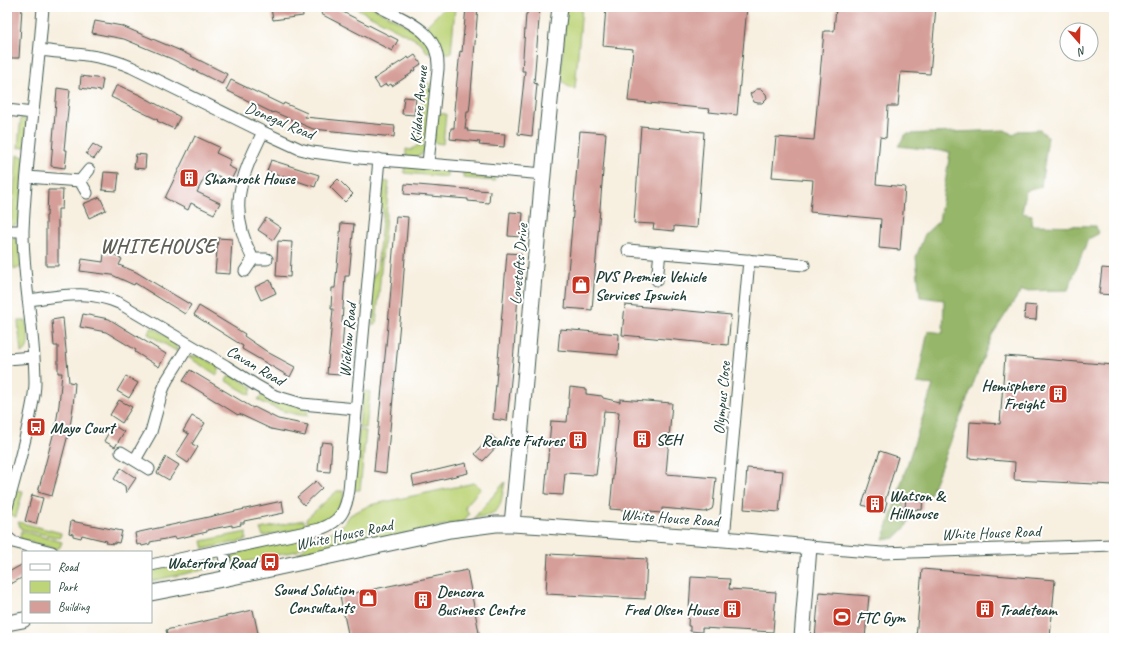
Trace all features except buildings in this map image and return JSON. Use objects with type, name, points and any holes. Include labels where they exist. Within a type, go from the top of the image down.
[{"type":"street","points":[[7,507],[25,445],[35,384],[23,231],[43,7]]},
{"type":"street","name":"Kildare Avenue","points":[[380,7],[422,30],[431,39],[436,50],[438,69],[428,163]]},
{"type":"street","name":"Lovetofts Drive","points":[[512,524],[550,99],[560,7]]},
{"type":"street","name":"Donegal Road","points":[[40,50],[95,56],[116,61],[263,132],[300,149],[312,152],[544,174]]},
{"type":"street","points":[[7,110],[33,113]]},
{"type":"street","points":[[253,259],[240,226],[238,218],[238,204],[243,176],[263,132]]},
{"type":"street","name":"Wicklow Road","points":[[335,521],[343,513],[348,498],[379,159]]},
{"type":"street","points":[[80,181],[89,170]]},
{"type":"street","points":[[27,176],[80,181]]},
{"type":"street","points":[[80,181],[87,192]]},
{"type":"street","points":[[7,231],[23,231]]},
{"type":"street","points":[[628,250],[804,265]]},
{"type":"street","points":[[657,280],[660,252]]},
{"type":"street","points":[[253,259],[267,259]]},
{"type":"street","points":[[245,271],[253,259]]},
{"type":"street","name":"Olympus Close","points":[[724,539],[749,260]]},
{"type":"street","name":"Cavan Road","points":[[28,300],[76,294],[108,298],[119,303],[275,396],[302,404],[356,409]]},
{"type":"street","points":[[135,460],[150,432],[167,380],[189,345]]},
{"type":"street","points":[[7,359],[33,356]]},
{"type":"street","points":[[121,452],[149,468]]},
{"type":"street","name":"White House Road","points":[[152,564],[320,529],[335,521]]},
{"type":"street","name":"White House Road","points":[[152,594],[450,530],[512,524],[724,539],[882,553],[1114,545]]},
{"type":"street","points":[[7,537],[14,542],[48,551]]},
{"type":"street","points":[[802,638],[810,547]]},
{"type":"street","points":[[223,550],[228,578]]},
{"type":"street","points":[[7,623],[22,620]]},
{"type":"green space","points":[[354,7],[372,7],[415,30],[421,34],[433,52],[427,52],[420,42]]},
{"type":"green space","points":[[445,7],[455,7],[451,53],[441,53],[426,28],[428,24]]},
{"type":"green space","points":[[566,7],[582,7],[575,89],[565,84],[561,75]]},
{"type":"green space","points":[[424,82],[432,84],[427,140],[424,142],[418,141]]},
{"type":"green space","points":[[437,113],[446,114],[443,144],[436,143],[434,141]]},
{"type":"green space","points":[[21,116],[24,118],[27,125],[26,147],[18,148]]},
{"type":"green space","points":[[1005,130],[1013,135],[1018,131],[1040,130],[1048,137],[1041,187],[1026,191],[1022,213],[1032,215],[1031,225],[1096,226],[1098,234],[1088,239],[1068,290],[1021,291],[992,335],[930,495],[905,496],[904,509],[913,510],[906,527],[895,538],[883,540],[933,385],[917,383],[928,331],[943,333],[944,300],[920,297],[916,257],[925,234],[939,221],[950,152],[898,146],[906,134]]},
{"type":"green space","points":[[418,145],[424,145],[426,147],[425,150],[421,154],[408,158],[406,156],[406,149],[411,150]]},
{"type":"green space","points":[[17,155],[25,157],[20,220],[15,225],[11,226]]},
{"type":"green space","points":[[405,165],[447,169],[447,177],[404,173]]},
{"type":"green space","points":[[466,170],[493,173],[495,181],[463,178],[463,173]]},
{"type":"green space","points":[[381,181],[389,182],[382,259],[378,259],[383,212],[379,202]]},
{"type":"green space","points":[[11,236],[15,238],[19,245],[20,254],[21,267],[14,270]]},
{"type":"green space","points":[[378,260],[382,260],[376,325],[372,325],[374,311],[370,300],[372,278],[377,270]]},
{"type":"green space","points":[[18,321],[26,321],[28,334],[27,348],[21,353]]},
{"type":"green space","points":[[154,328],[174,341],[178,352],[148,334],[150,329]]},
{"type":"green space","points":[[188,357],[202,357],[219,367],[217,375]]},
{"type":"green space","points":[[232,375],[252,387],[250,395],[226,381],[228,377]]},
{"type":"green space","points":[[365,391],[370,392],[366,428],[359,428],[362,395]]},
{"type":"green space","points":[[263,395],[307,408],[308,416],[282,411],[258,400]]},
{"type":"green space","points":[[359,430],[366,431],[360,490],[353,490]]},
{"type":"green space","points":[[505,482],[500,504],[495,512],[474,518]]},
{"type":"green space","points":[[474,483],[481,488],[465,507],[469,514],[464,521],[302,556],[298,553],[301,552],[312,538],[332,532],[345,523],[350,515],[370,505]]},
{"type":"green space","points":[[16,490],[23,491],[16,517],[9,514]]},
{"type":"green space","points":[[337,491],[343,491],[344,495],[340,506],[334,515],[327,520],[308,527],[306,519]]},
{"type":"green space","points":[[304,520],[305,528],[263,536],[260,529]]},
{"type":"green space","points":[[18,522],[61,533],[60,538],[21,529]]},
{"type":"green space","points":[[21,531],[62,542],[60,547],[57,549],[21,540]]},
{"type":"green space","points":[[246,532],[246,540],[204,549],[202,541]]},
{"type":"green space","points":[[308,536],[308,539],[297,551],[235,564],[233,562],[234,554],[242,552],[241,549]]},
{"type":"green space","points":[[214,557],[219,561],[212,568],[152,581],[152,569]]},
{"type":"place","name":"Shamrock House","points":[[189,178]]},
{"type":"place","name":"PVS Premier Vehicle Services Ipswich","points":[[581,285]]},
{"type":"place","name":"Hemisphere Freight","points":[[1058,394]]},
{"type":"place","name":"Mayo Court","points":[[36,427]]},
{"type":"place","name":"SEH","points":[[642,439]]},
{"type":"place","name":"Realise Futures","points":[[578,440]]},
{"type":"place","name":"Watson & Hillhouse","points":[[875,504]]},
{"type":"place","name":"Waterford Road","points":[[270,562]]},
{"type":"place","name":"Sound Solution Consultants","points":[[368,598]]},
{"type":"place","name":"Dencora Business Centre","points":[[423,600]]},
{"type":"place","name":"Fred Olsen House","points":[[732,609]]},
{"type":"place","name":"Tradeteam","points":[[985,609]]},
{"type":"place","name":"FTC Gym","points":[[842,617]]},
{"type":"district","name":"WHITEHOUSE","points":[[158,246]]}]
